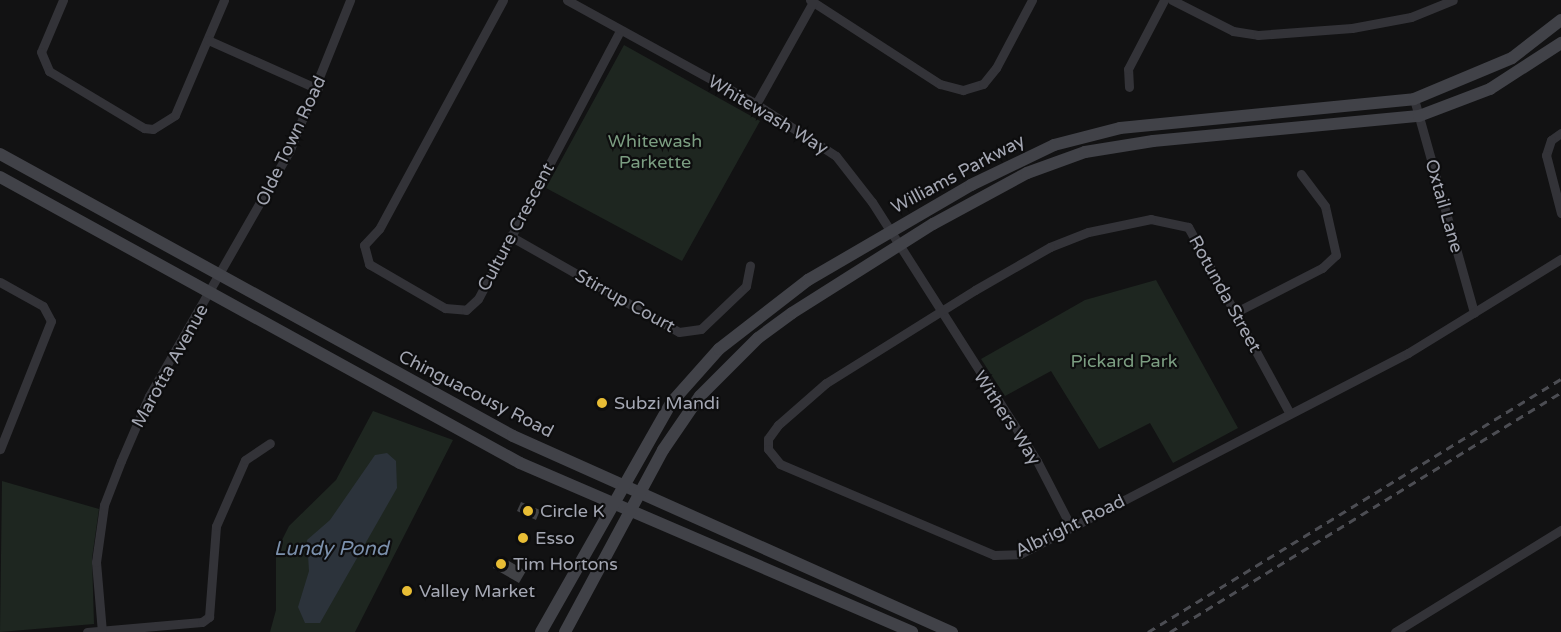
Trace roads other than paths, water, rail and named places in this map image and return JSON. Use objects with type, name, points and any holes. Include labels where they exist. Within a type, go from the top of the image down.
[{"type":"main road","name":"Williams Parkway","points":[[541,632],[616,504],[666,411],[719,349],[773,304],[890,231],[1021,158],[1097,133],[1414,99],[1512,58],[1561,20]]},
{"type":"main road","name":"Williams Parkway","points":[[565,632],[643,495],[679,425],[727,367],[792,313],[899,245],[1027,173],[1085,152],[1153,141],[1419,116],[1490,89],[1561,43]]},
{"type":"main road","name":"Chinguacousy Road","points":[[0,154],[220,277],[503,430],[951,632]]},
{"type":"main road","points":[[0,177],[209,295],[495,450],[912,632]]},
{"type":"street","points":[[63,0],[40,51],[42,61],[56,78],[119,110],[144,128],[160,127],[175,114],[224,0]]},
{"type":"street","name":"Olde Town Road","points":[[220,277],[318,89],[350,0]]},
{"type":"street","name":"Culture Crescent","points":[[503,0],[379,229],[368,238],[365,256],[369,264],[458,311],[478,299],[620,31]]},
{"type":"street","name":"Whitewash Way","points":[[567,0],[756,104],[836,156],[890,231],[939,312]]},
{"type":"street","points":[[756,104],[812,1],[940,84],[963,90],[983,84],[996,68],[1032,0]]},
{"type":"street","points":[[1129,87],[1128,69],[1164,0]]},
{"type":"street","points":[[1172,0],[1233,31],[1279,35],[1412,17],[1453,0]]},
{"type":"street","points":[[208,40],[318,89]]},
{"type":"street","name":"Oxtail Lane","points":[[1414,99],[1474,313]]},
{"type":"street","points":[[1561,133],[1551,140],[1545,155],[1561,213]]},
{"type":"street","points":[[1236,312],[1322,268],[1336,255],[1325,206],[1301,174]]},
{"type":"street","name":"Rotunda Street","points":[[939,312],[1050,247],[1088,232],[1167,219],[1188,227],[1236,312],[1288,412]]},
{"type":"street","name":"Stirrup Court","points":[[510,236],[679,333],[701,329],[716,315],[746,286],[750,265]]},
{"type":"street","name":"Albright Road","points":[[939,312],[801,404],[768,439],[773,457],[994,555],[1020,554],[1288,412],[1408,353],[1561,259]]},
{"type":"street","name":"Marotta Avenue","points":[[102,631],[96,562],[104,506],[149,396],[220,277]]},
{"type":"street","points":[[0,282],[43,306],[51,321],[0,449]]},
{"type":"street","name":"Withers Way","points":[[939,312],[1037,461],[1071,527]]},
{"type":"street","points":[[87,632],[202,622],[209,616],[216,526],[245,460],[270,443]]},
{"type":"street","points":[[1395,632],[1561,530]]},
{"type":"water","name":"Lundy Pond","points":[[387,453],[396,461],[397,488],[320,623],[305,623],[298,607],[309,571],[307,540],[330,520],[375,455]]},
{"type":"railway","points":[[1148,632],[1561,379]]},
{"type":"railway","points":[[1170,632],[1561,392]]},
{"type":"place","name":"Subzi Mandi","points":[[602,403]]},
{"type":"place","name":"Circle K","points":[[528,511]]},
{"type":"place","name":"Esso","points":[[523,538]]},
{"type":"place","name":"Tim Hortons","points":[[501,564]]},
{"type":"place","name":"Valley Market","points":[[407,591]]},
{"type":"park label","name":"Whitewash Parkette","points":[[655,152]]},
{"type":"park label","name":"Pickard Park","points":[[1124,361]]}]
